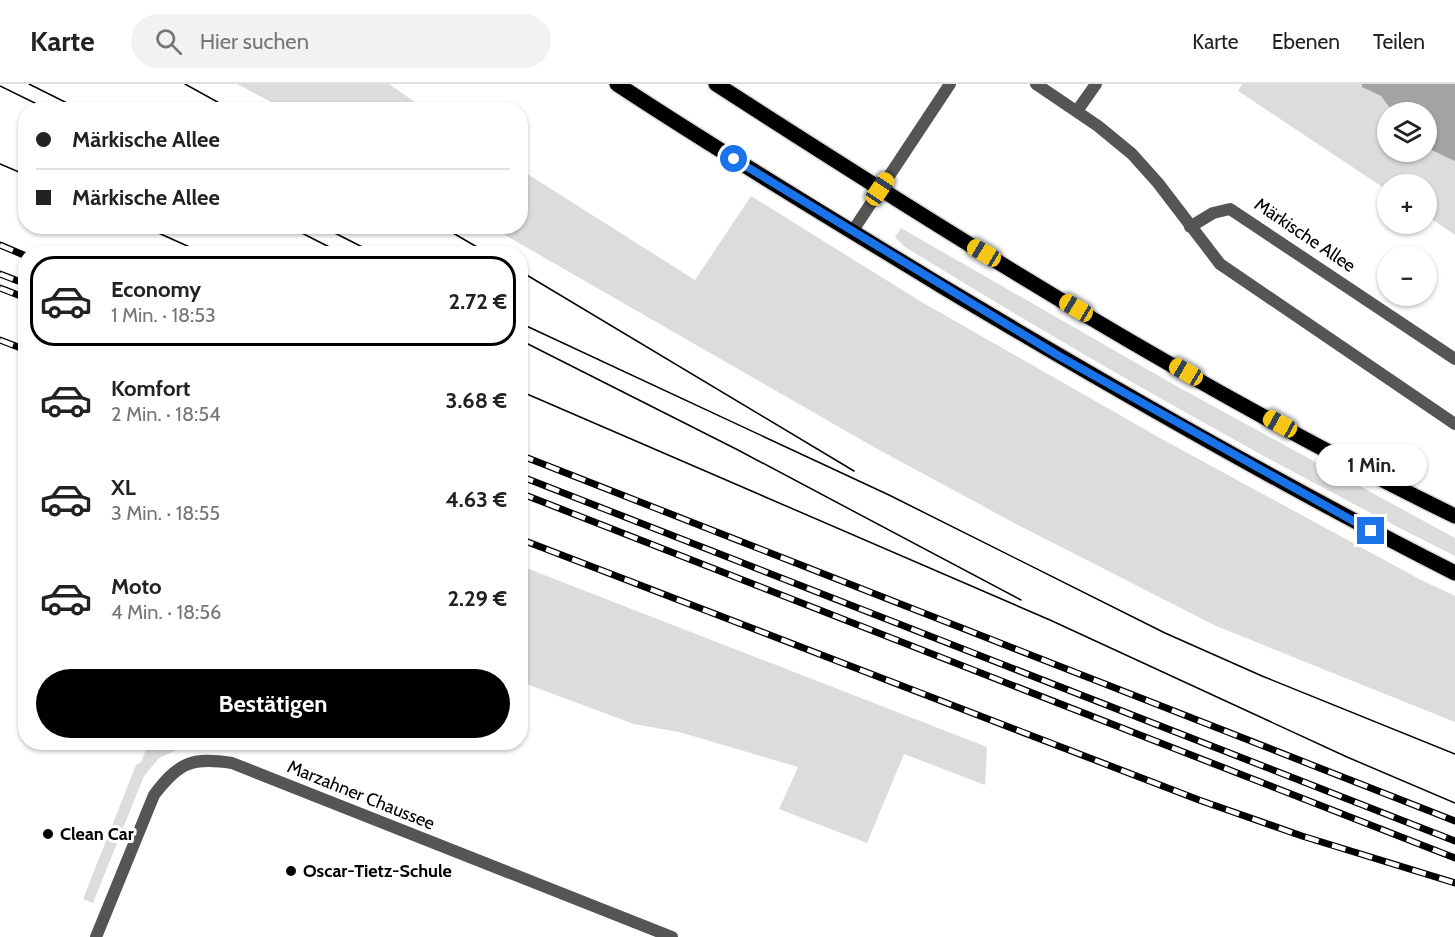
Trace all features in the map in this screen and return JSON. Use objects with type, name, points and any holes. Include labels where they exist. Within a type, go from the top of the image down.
[{"type":"main road","points":[[617,84],[694,135],[1059,356],[1206,440],[1455,573]]},
{"type":"main road","points":[[716,84],[880,189],[1075,308],[1241,403],[1395,487],[1455,516]]},
{"type":"street","points":[[852,232],[950,84]]},
{"type":"street","points":[[1036,84],[1077,111],[1132,154],[1158,183],[1220,264],[1455,424]]},
{"type":"street","points":[[1077,111],[1096,84]]},
{"type":"street","name":"Märkische Allee","points":[[1190,227],[1213,213],[1230,209],[1455,359]]},
{"type":"street","name":"Marzahner Chaussee","points":[[96,937],[154,795],[169,776],[188,762],[213,760],[232,763],[672,937]]},
{"type":"shaded area","points":[[237,84],[389,84],[415,102],[271,102]]},
{"type":"shaded area","points":[[1242,84],[1455,84],[1455,235],[1437,223],[1437,174],[1377,174],[1377,183],[1238,91]]},
{"type":"shaded area","points":[[1362,84],[1455,84],[1455,161],[1437,153],[1437,102],[1386,102],[1381,96],[1362,87]]},
{"type":"shaded area","points":[[528,174],[695,280],[751,196],[920,301],[1160,438],[1421,580],[1455,596],[1455,722],[1216,626],[1016,524],[872,446],[528,248],[528,246],[503,234],[528,234]]},
{"type":"shaded area","points":[[901,228],[1178,387],[1455,538],[1455,556],[1315,484],[1177,408],[1040,328],[905,247],[895,237]]},
{"type":"shaded area","points":[[528,569],[987,747],[985,785],[904,754],[867,843],[779,809],[798,767],[679,732],[634,724],[528,685]]},
{"type":"shaded area","points":[[146,750],[176,750],[159,758],[144,776],[93,903],[83,899],[136,765],[141,762]]},
{"type":"tram line","points":[[29,84],[65,102]]},
{"type":"tram line","points":[[185,84],[218,102]]},
{"type":"tram line","points":[[0,86],[33,102]]},
{"type":"tram line","points":[[0,164],[18,172]]},
{"type":"tram line","points":[[161,234],[187,246]]},
{"type":"tram line","points":[[304,234],[327,246]]},
{"type":"tram line","points":[[337,234],[360,246]]},
{"type":"tram line","points":[[455,234],[475,246]]},
{"type":"tram line","points":[[528,276],[854,471]]},
{"type":"tram line","points":[[528,327],[889,495],[1165,633],[1262,676],[1455,754]]},
{"type":"tram line","points":[[528,344],[738,450],[1021,600]]},
{"type":"tram line","points":[[528,394],[1050,620],[1347,757],[1455,803]]},
{"type":"railway","points":[[0,245],[18,253]]},
{"type":"railway","points":[[0,274],[18,281]]},
{"type":"railway","points":[[0,288],[18,295]]},
{"type":"railway","points":[[0,340],[18,347]]},
{"type":"railway","points":[[528,458],[1455,821]]},
{"type":"railway","points":[[528,479],[1455,841]]},
{"type":"railway","points":[[528,496],[1455,858]]},
{"type":"railway","points":[[528,542],[1199,800],[1302,836],[1455,883]]},
{"type":"place","name":"Clean Car","points":[[48,834]]},
{"type":"place","name":"Oscar-Tietz-Schule","points":[[291,871]]},
{"type":"route","points":[[734,159],[1059,356],[1371,531]]}]
